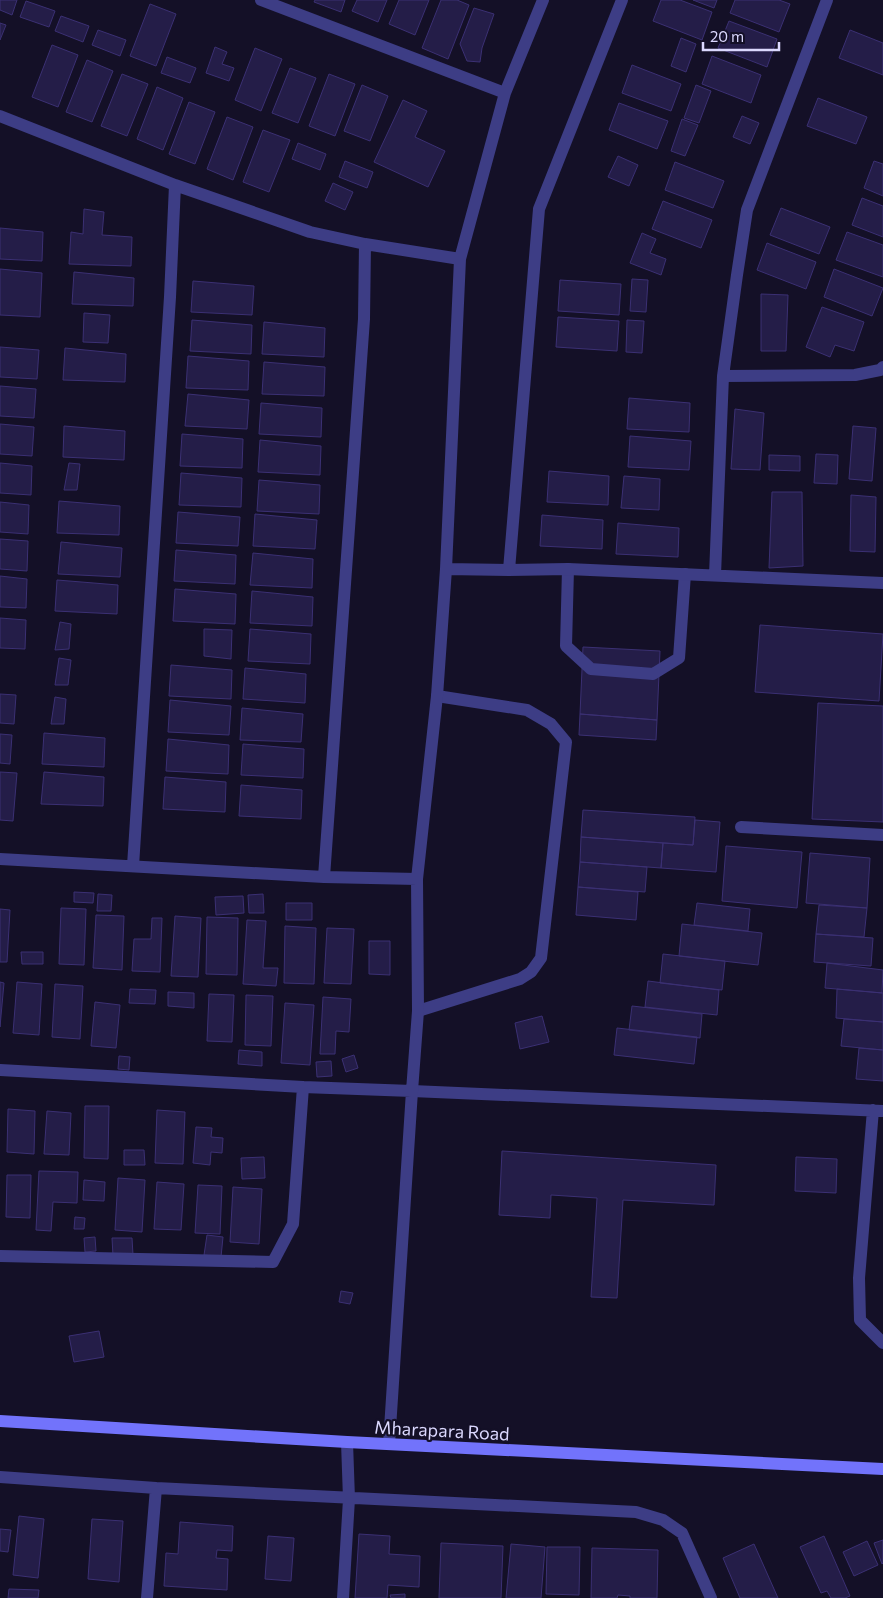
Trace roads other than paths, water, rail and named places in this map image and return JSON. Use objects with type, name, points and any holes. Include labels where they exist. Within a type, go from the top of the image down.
[{"type":"main road","name":"Mharapara Road","points":[[0,1421],[347,1442],[883,1469]]},
{"type":"street","points":[[261,0],[505,93]]},
{"type":"street","points":[[389,1444],[418,1011],[417,879],[437,696],[446,569],[460,259],[505,93],[543,0]]},
{"type":"street","points":[[509,570],[539,209],[622,0]]},
{"type":"street","points":[[715,575],[723,376],[736,275],[747,210],[827,0]]},
{"type":"street","points":[[0,116],[175,185],[310,232],[365,244],[460,259]]},
{"type":"street","points":[[133,866],[170,297],[175,185]]},
{"type":"street","points":[[324,877],[364,319],[365,244]]},
{"type":"street","points":[[723,376],[855,374],[880,370],[883,366]]},
{"type":"street","points":[[446,569],[568,569],[883,583]]},
{"type":"street","points":[[568,569],[566,646],[590,669],[653,674],[679,658],[685,574]]},
{"type":"street","points":[[418,1011],[520,979],[531,972],[541,958],[566,742],[551,724],[527,710],[437,696]]},
{"type":"street","points":[[741,827],[883,836]]},
{"type":"street","points":[[0,859],[324,877],[417,879]]},
{"type":"street","points":[[0,1070],[303,1086],[878,1111],[858,1278],[860,1320],[883,1343]]},
{"type":"street","points":[[0,1256],[273,1262],[293,1224],[303,1086]]},
{"type":"street","points":[[343,1598],[350,1499],[347,1442]]},
{"type":"street","points":[[0,1477],[350,1499],[636,1512],[663,1520],[682,1533],[711,1598]]},
{"type":"street","points":[[147,1598],[156,1488]]}]
